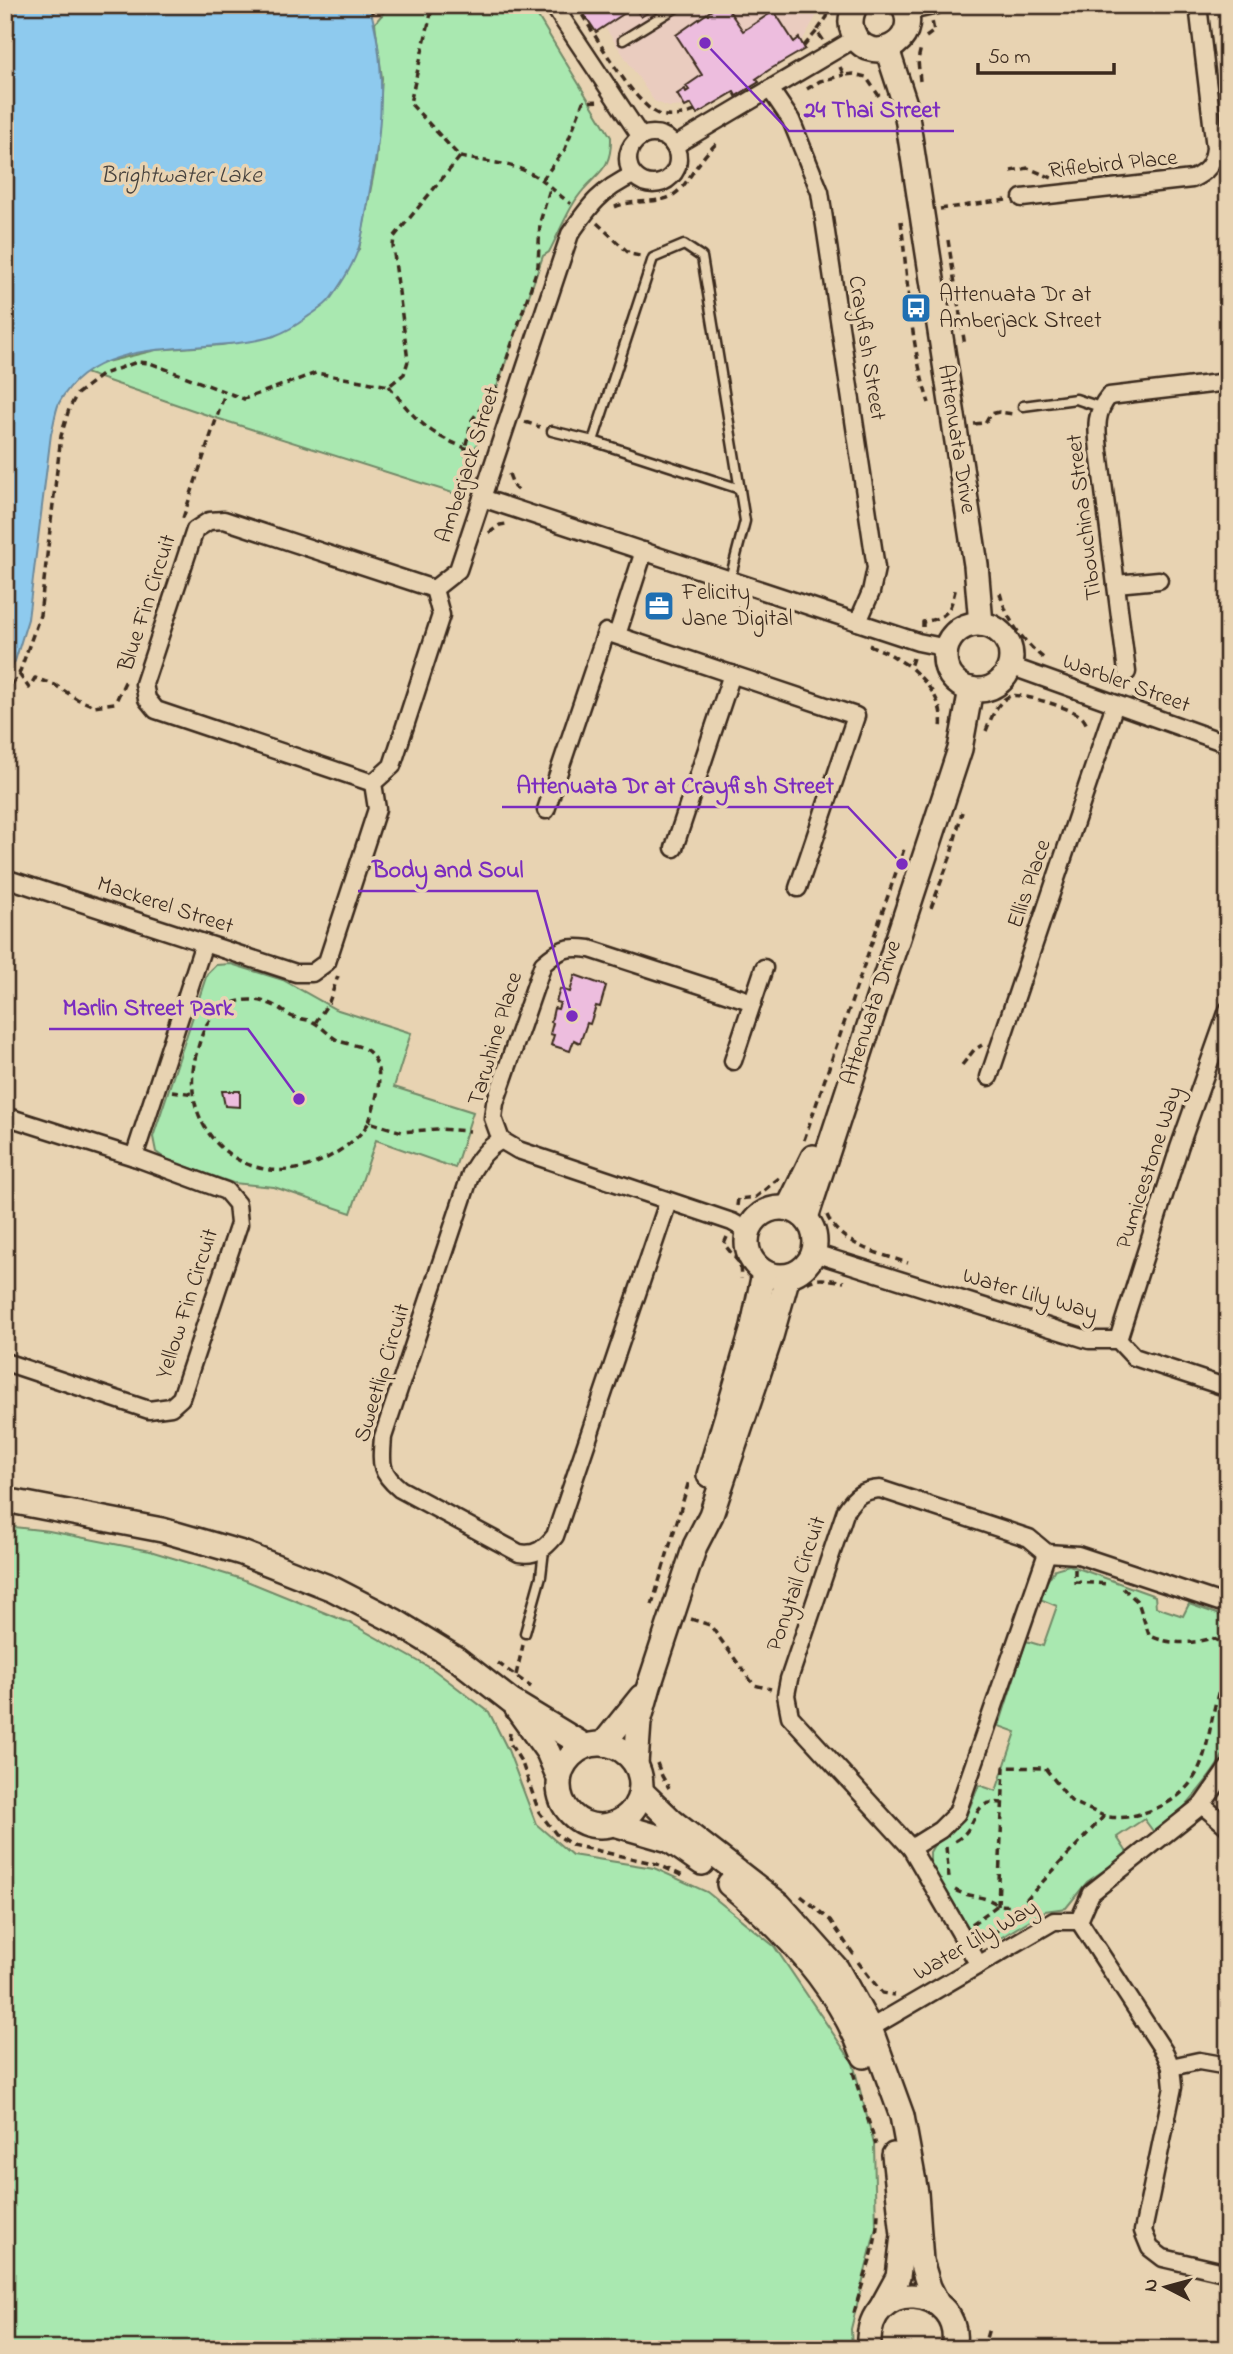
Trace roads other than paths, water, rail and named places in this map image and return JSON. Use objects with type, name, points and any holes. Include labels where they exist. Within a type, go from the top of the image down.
[{"type":"street","points":[[552,5],[641,137]]},
{"type":"street","points":[[856,5],[851,20],[856,38],[869,49],[887,49],[905,35],[905,8],[937,5]]},
{"type":"street","name":"Riflebird Place","points":[[1022,198],[1192,179],[1205,173],[1213,161],[1215,148],[1198,5]]},
{"type":"street","points":[[674,146],[856,38]]},
{"type":"street","name":"Attenuata Drive","points":[[887,49],[905,104],[975,565],[981,624]]},
{"type":"street","name":"Crayfish Street","points":[[770,89],[791,120],[820,192],[876,568],[871,592],[858,622]]},
{"type":"street","points":[[648,134],[663,136],[674,146],[678,162],[671,177],[656,184],[639,180],[634,175],[628,154],[635,141],[641,137],[648,134]]},
{"type":"street","name":"Amberjack Street","points":[[435,589],[458,570],[570,234],[590,218],[596,198],[612,185],[634,175]]},
{"type":"street","name":"Tibouchina Street","points":[[1127,672],[1096,420],[1100,407],[1109,396],[1228,382]]},
{"type":"street","points":[[482,498],[918,642],[947,648]]},
{"type":"street","name":"Blue Fin Circuit","points":[[373,783],[156,710],[147,699],[144,684],[195,530],[209,521],[224,520],[435,589]]},
{"type":"street","points":[[617,635],[644,551]]},
{"type":"street","points":[[1116,584],[1159,580]]},
{"type":"street","points":[[373,783],[392,766],[441,615],[435,589]]},
{"type":"street","points":[[981,624],[996,629],[1003,636],[1009,645],[1010,666],[999,682],[990,687],[971,689],[953,678],[945,658],[947,648],[957,631],[966,626],[981,624]]},
{"type":"street","points":[[547,810],[606,632],[617,635],[856,716],[798,888]]},
{"type":"street","name":"Warbler Street","points":[[1010,666],[1228,744]]},
{"type":"street","points":[[674,848],[732,674]]},
{"type":"street","name":"Attenuata Drive","points":[[797,1213],[844,1096],[960,749],[971,689]]},
{"type":"street","name":"Ellis Place","points":[[989,1077],[1115,704]]},
{"type":"street","name":"Mackerel Street","points":[[5,878],[296,973],[312,973],[327,962],[377,809],[373,783]]},
{"type":"street","points":[[134,1157],[204,943]]},
{"type":"street","name":"Tarwhine Place","points":[[501,1140],[494,1118],[495,1102],[543,964],[557,951],[573,947],[590,949],[752,1002]]},
{"type":"street","points":[[733,1062],[764,968]]},
{"type":"street","name":"Pumicestone Way","points":[[1118,1340],[1179,1148],[1228,1010]]},
{"type":"street","name":"Yellow Fin Circuit","points":[[5,1116],[134,1157],[226,1191],[237,1205],[239,1224],[181,1398],[170,1407],[149,1410],[5,1362]]},
{"type":"street","points":[[501,1140],[518,1150],[732,1222],[737,1235],[746,1243],[755,1265],[764,1273],[795,1282]]},
{"type":"street","name":"Sweetlip Circuit","points":[[501,1140],[491,1145],[471,1173],[383,1437],[381,1459],[387,1478],[400,1489],[519,1553],[530,1555],[544,1550]]},
{"type":"street","points":[[544,1550],[555,1536],[668,1202]]},
{"type":"street","points":[[695,1546],[711,1515],[771,1336],[799,1272],[808,1264],[814,1253],[816,1241],[813,1228],[797,1213],[775,1208],[764,1212],[737,1235]]},
{"type":"street","name":"Water Lily Way","points":[[814,1253],[1089,1340],[1118,1340],[1134,1357],[1228,1388]]},
{"type":"street","points":[[614,1824],[626,1818],[634,1809],[641,1791],[641,1777],[646,1761],[639,1722],[649,1686],[684,1621],[702,1500],[752,1331],[764,1273]]},
{"type":"street","name":"Ponytail Circuit","points":[[911,1848],[790,1716],[779,1692],[789,1679],[846,1510],[853,1499],[866,1490],[880,1489],[1029,1538],[1047,1553],[1077,1555],[1219,1602]]},
{"type":"street","points":[[5,1500],[162,1530],[242,1553],[333,1589],[395,1621],[457,1659],[512,1701],[594,1745],[646,1761]]},
{"type":"street","points":[[979,1965],[911,1848],[940,1830],[957,1813],[1047,1553]]},
{"type":"street","points":[[559,1778],[568,1758],[594,1745],[649,1686]]},
{"type":"street","points":[[512,1701],[548,1752],[559,1778],[563,1804],[570,1815],[593,1826],[614,1824],[669,1839],[704,1864],[786,1934],[863,2032],[889,2124],[903,2235],[898,2277],[872,2320],[869,2349]]},
{"type":"street","points":[[1228,1768],[1202,1805],[1091,1893],[1079,1921],[1165,2053],[1171,2067],[1173,2087],[1143,2231],[1150,2248],[1163,2258],[1228,2273]]},
{"type":"street","points":[[641,1791],[672,1821],[779,1904],[837,1969],[902,2116],[916,2193],[921,2261],[929,2287],[937,2303],[952,2321],[960,2347]]},
{"type":"street","points":[[1202,1805],[1228,1827]]},
{"type":"street","name":"Water Lily Way","points":[[863,2032],[1054,1921],[1079,1921]]},
{"type":"street","points":[[1171,2067],[1199,2061],[1228,2066]]},
{"type":"street","points":[[881,2308],[902,2296],[926,2297],[937,2303]]},
{"type":"lane","points":[[623,40],[680,5]]},
{"type":"lane","points":[[593,441],[653,258],[684,245],[702,257],[745,521],[730,579]]},
{"type":"lane","points":[[1023,406],[1076,399],[1100,407]]},
{"type":"lane","points":[[552,430],[740,489]]},
{"type":"lane","points":[[525,1633],[541,1576],[544,1550]]},
{"type":"water","name":"Brightwater Lake","points":[[5,5],[369,5],[379,49],[381,94],[375,162],[361,239],[351,266],[326,304],[295,326],[274,336],[247,342],[156,350],[127,355],[100,365],[77,380],[59,403],[51,434],[28,619],[15,661],[5,678]]},
{"type":"place","name":"24 Thai Street","points":[[705,43]]},
{"type":"place","name":"Attenuata Dr at Amberjack Street","points":[[916,308]]},
{"type":"place","name":"Felicity Jane Digital","points":[[659,606]]},
{"type":"place","name":"Attenuata Dr at Crayfish Street","points":[[902,864]]},
{"type":"place","name":"Body and Soul","points":[[572,1016]]},
{"type":"place","name":"Marlin Street Park","points":[[299,1099]]}]
